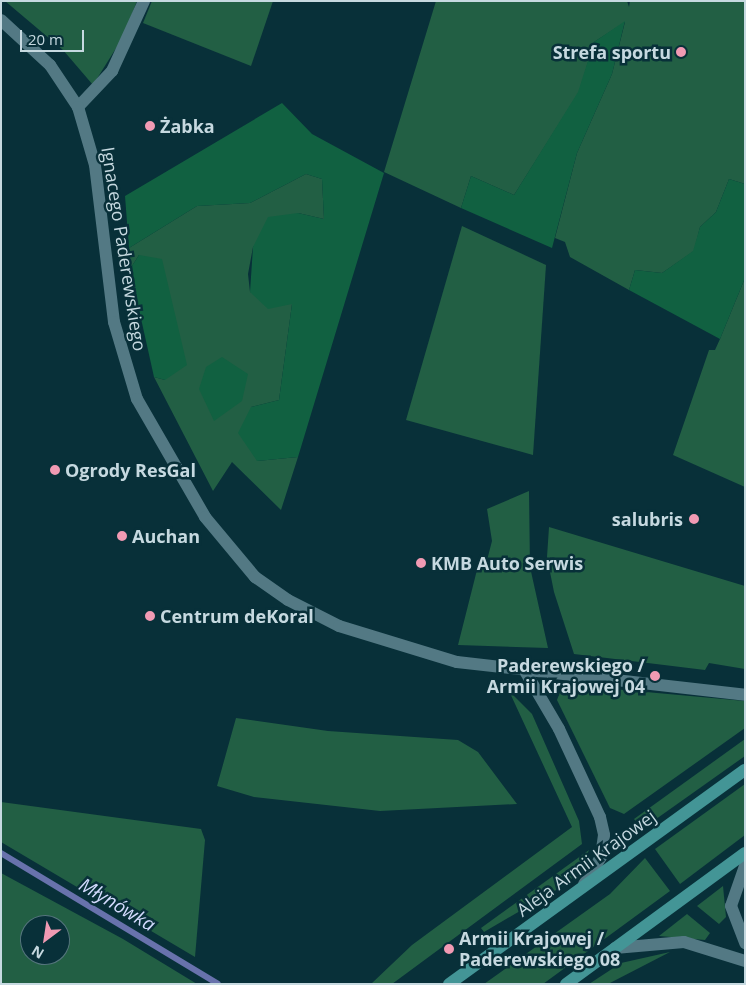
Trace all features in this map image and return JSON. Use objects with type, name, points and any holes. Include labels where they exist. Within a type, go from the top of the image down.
[{"type":"main road","name":"Aleja Armii Krajowej","points":[[448,984],[745,770]]},
{"type":"main road","points":[[566,984],[745,853]]},
{"type":"street","points":[[78,107],[112,71],[144,1]]},
{"type":"street","name":"Ignacego Paderewskiego","points":[[1,20],[50,65],[78,107],[95,166],[123,358],[154,432],[224,544],[263,583],[339,626],[429,655],[525,671],[745,695]]},
{"type":"street","points":[[525,671],[559,729],[600,817],[604,836],[601,857],[579,890]]},
{"type":"street","points":[[745,866],[731,906],[745,943]]},
{"type":"street","points":[[615,948],[684,942],[745,961]]},
{"type":"green space","points":[[5,1],[137,1],[123,37],[93,85],[63,50]]},
{"type":"green space","points":[[152,1],[273,1],[251,66],[143,23]]},
{"type":"green space","points":[[436,1],[627,1],[629,7],[630,1],[745,1],[745,184],[729,179],[716,212],[700,227],[694,251],[662,273],[635,270],[629,290],[570,257],[565,242],[555,238],[577,153],[612,74],[625,22],[594,42],[579,92],[514,195],[471,176],[461,208],[384,172]]},
{"type":"green space","points":[[625,21],[612,74],[577,153],[552,248],[461,208],[471,176],[514,195],[578,92],[594,42]]},
{"type":"green space","points":[[282,103],[312,134],[384,173],[298,457],[257,461],[238,433],[251,407],[279,400],[292,304],[268,309],[250,292],[253,247],[268,217],[298,213],[324,219],[322,179],[306,174],[250,203],[197,206],[129,248],[125,196]]},
{"type":"green space","points":[[306,174],[322,179],[324,219],[298,213],[253,247],[248,274],[250,292],[292,304],[279,400],[251,407],[257,461],[298,457],[281,510],[232,462],[213,491],[154,377],[165,380],[139,255],[130,269],[129,248],[197,206],[250,203]]},
{"type":"green space","points":[[729,179],[745,184],[745,278],[720,339],[629,290],[635,270],[662,273],[693,251],[700,227],[716,212]]},
{"type":"green space","points":[[462,226],[546,265],[533,455],[406,420]]},
{"type":"green space","points":[[139,255],[162,259],[187,365],[165,380],[154,377],[130,269]]},
{"type":"green space","points":[[745,278],[745,487],[673,455],[709,350],[715,350]]},
{"type":"green space","points":[[222,357],[248,374],[242,401],[214,421],[199,389],[206,367]]},
{"type":"green space","points":[[529,491],[530,567],[548,648],[458,645],[479,562],[486,564],[492,541],[487,509]]},
{"type":"green space","points":[[549,527],[745,586],[745,669],[709,663],[705,670],[574,654],[554,592],[547,557]]},
{"type":"green space","points":[[569,685],[745,701],[745,728],[624,814],[610,808],[557,700],[562,687]]},
{"type":"green space","points":[[509,691],[532,714],[579,821],[582,844],[392,984],[371,984],[412,945],[572,827]]},
{"type":"green space","points":[[236,718],[328,731],[458,740],[478,752],[517,804],[380,811],[254,797],[217,786]]},
{"type":"green space","points":[[745,739],[745,756],[642,829],[634,819]]},
{"type":"green space","points":[[745,784],[745,835],[680,884],[655,849]]},
{"type":"green space","points":[[1,802],[201,829],[205,840],[195,957],[1,842]]},
{"type":"green space","points":[[589,850],[579,872],[563,886],[484,932],[481,928]]},
{"type":"green space","points":[[645,858],[670,891],[543,984],[484,984],[610,894]]},
{"type":"green space","points":[[1,873],[123,939],[197,984],[1,984]]},
{"type":"green space","points":[[723,886],[726,917],[719,924],[697,906]]},
{"type":"green space","points":[[687,914],[710,933],[705,940],[659,936]]},
{"type":"green space","points":[[670,952],[608,984],[589,984],[621,963]]},
{"type":"waterway","name":"Młynówka","points":[[1,853],[218,984]]},
{"type":"place","name":"Strefa sportu","points":[[681,52]]},
{"type":"place","name":"Żabka","points":[[150,126]]},
{"type":"place","name":"Ogrody ResGal","points":[[55,470]]},
{"type":"place","name":"salubris","points":[[694,519]]},
{"type":"place","name":"Auchan","points":[[122,536]]},
{"type":"place","name":"KMB Auto Serwis","points":[[421,563]]},
{"type":"place","name":"Centrum deKoral","points":[[150,616]]},
{"type":"place","name":"Paderewskiego / Armii Krajowej 04","points":[[655,676]]},
{"type":"place","name":"Armii Krajowej / Paderewskiego 08","points":[[449,949]]}]
